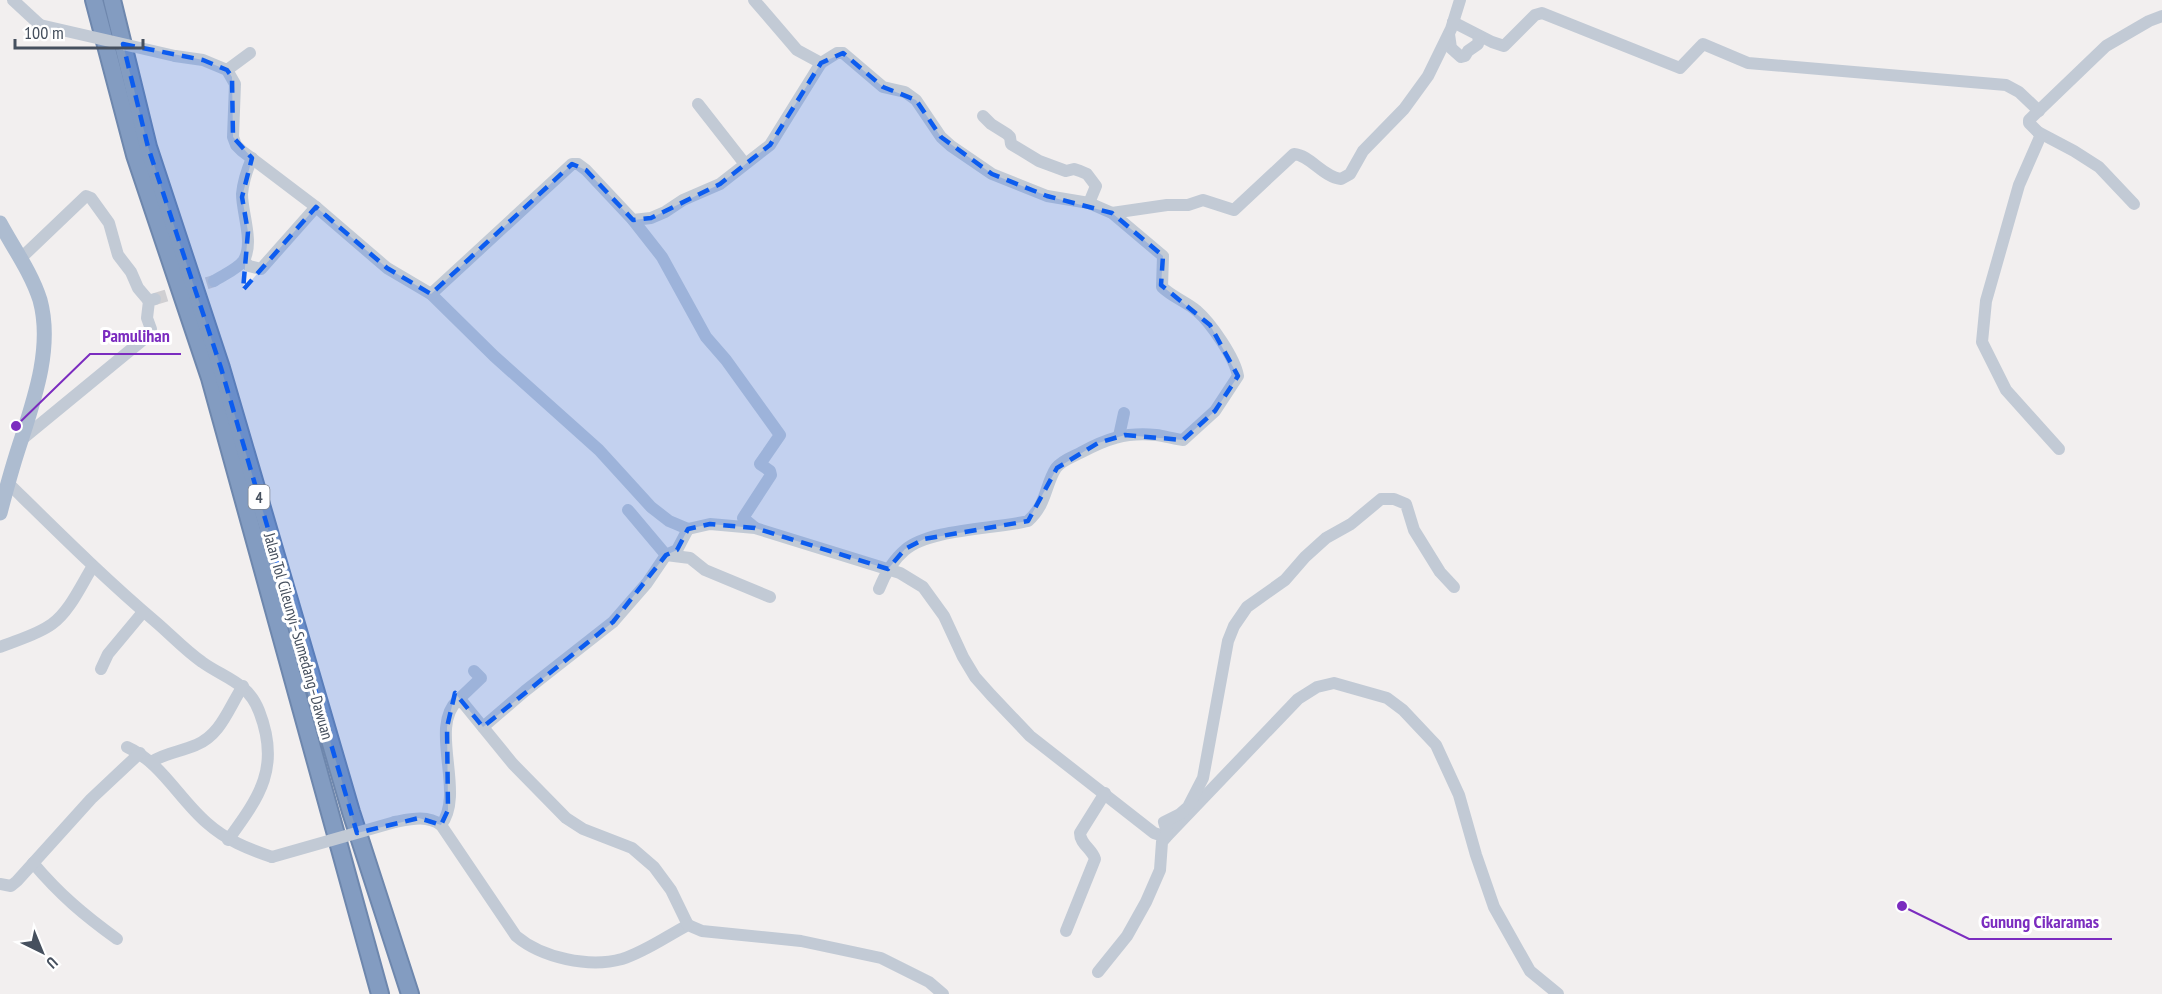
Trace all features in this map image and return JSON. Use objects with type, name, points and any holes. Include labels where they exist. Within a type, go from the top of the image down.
[{"type":"highway","name":"Jalan Tol Cileunyi–Sumedang–Dawuan","points":[[94,0],[135,155],[210,378],[380,994]]},
{"type":"highway","name":"Jalan Tol Cileunyi–Sumedang–Dawuan","points":[[112,0],[148,147],[221,368],[351,812],[410,994]]},
{"type":"main road","points":[[0,223],[30,275],[39,299],[45,344],[35,393],[0,513]]},
{"type":"street","points":[[13,0],[40,25],[202,60],[227,69],[235,84],[233,137],[236,145],[316,207],[387,268],[431,294],[494,356],[599,450],[651,507],[669,521],[688,529],[710,524],[755,528],[900,573],[923,587],[944,616],[975,677],[1030,736],[1154,833],[1166,837]]},
{"type":"street","points":[[754,0],[797,50],[821,63]]},
{"type":"street","points":[[1112,213],[1167,205],[1188,206],[1203,200],[1234,210],[1294,154],[1300,155],[1324,173],[1341,179],[1350,174],[1363,151],[1404,109],[1428,76],[1452,27],[1460,0]]},
{"type":"street","points":[[1452,27],[1504,46],[1540,13],[1680,68],[1703,44],[1748,63],[2006,85],[2019,92],[2039,111]]},
{"type":"street","points":[[2134,204],[2099,167],[2038,132],[2029,120],[2106,46],[2162,15]]},
{"type":"street","points":[[1452,27],[1451,48],[1461,57],[1478,44],[1479,36]]},
{"type":"street","points":[[227,69],[250,53]]},
{"type":"street","points":[[633,220],[651,218],[683,200],[720,184],[770,145],[821,63],[837,53],[848,56],[883,87],[905,92],[916,100],[941,137],[992,174],[1047,196],[1089,203],[1112,213],[1163,256],[1162,287],[1197,311],[1210,325],[1232,360],[1238,376],[1215,411],[1184,440],[1155,435],[1119,436],[1098,443],[1062,462],[1056,468],[1044,499],[1035,515],[1028,521],[924,539],[905,549],[888,569],[879,589]]},
{"type":"street","points":[[698,104],[745,164]]},
{"type":"street","points":[[983,116],[1010,137],[1011,144],[1025,153],[1066,171],[1074,169],[1087,174],[1096,186],[1089,203]]},
{"type":"street","points":[[2038,132],[2040,137],[2019,185],[1986,301],[1982,342],[2006,390],[2059,449]]},
{"type":"street","points":[[214,281],[243,261],[246,255],[248,232],[242,196],[252,158]]},
{"type":"street","points":[[431,294],[572,164],[578,164],[633,220],[662,257],[706,337],[726,360],[780,435],[760,464],[771,475],[743,518],[755,528]]},
{"type":"street","points":[[21,258],[86,196],[91,198],[109,223],[118,255],[131,272],[138,288],[152,300],[147,318],[151,329],[150,334],[21,440]]},
{"type":"street","points":[[243,261],[249,266],[261,269],[316,207]]},
{"type":"street","points":[[1119,436],[1124,413]]},
{"type":"street","points":[[8,483],[143,612],[202,662],[243,686],[259,710],[268,747],[267,774],[251,808],[228,840]]},
{"type":"street","points":[[1166,837],[1164,822],[1175,818],[1188,807],[1203,778],[1217,694],[1225,665],[1228,641],[1234,626],[1247,607],[1285,580],[1314,548],[1326,538],[1351,525],[1381,499],[1401,501],[1406,504],[1414,530],[1435,566],[1454,587]]},
{"type":"street","points":[[628,510],[666,555],[690,558],[705,570],[770,597]]},
{"type":"street","points":[[483,728],[525,691],[613,622],[647,583],[666,555],[677,550],[688,529]]},
{"type":"street","points":[[0,647],[38,632],[53,623],[66,609],[93,566]]},
{"type":"street","points":[[101,669],[108,654],[143,612]]},
{"type":"street","points":[[441,825],[448,810],[450,798],[447,727],[453,706],[481,678],[474,671]]},
{"type":"street","points":[[1098,972],[1127,936],[1146,902],[1160,870],[1162,842],[1166,837],[1298,699],[1317,687],[1334,683],[1387,699],[1403,710],[1436,745],[1459,795],[1494,907],[1530,971],[1558,994]]},
{"type":"street","points":[[151,762],[169,753],[199,744],[213,735],[243,686]]},
{"type":"street","points":[[458,700],[464,704],[513,764],[566,818],[588,831],[632,848],[654,867],[671,890],[688,925],[702,931],[801,941],[881,958],[929,982],[943,994]]},
{"type":"street","points":[[127,747],[140,753],[151,762],[206,822],[228,840],[272,857],[395,822],[419,818],[435,821],[441,825],[516,936],[529,947],[544,953],[590,962],[608,962],[633,955],[688,925]]},
{"type":"street","points":[[0,884],[11,886],[17,881],[91,799],[140,753]]},
{"type":"street","points":[[1066,932],[1095,859],[1094,854],[1081,839],[1080,833],[1105,793]]},
{"type":"street","points":[[33,863],[52,886],[77,910],[117,939]]},
{"type":"highlighted area","points":[[123,44],[203,60],[227,70],[232,77],[233,137],[252,158],[242,197],[248,232],[243,290],[316,207],[387,268],[431,294],[572,164],[586,170],[633,220],[651,218],[720,184],[770,145],[821,63],[843,53],[883,87],[916,100],[941,137],[992,174],[1047,196],[1112,213],[1163,256],[1161,285],[1210,325],[1238,376],[1215,411],[1183,440],[1125,435],[1098,443],[1057,468],[1028,521],[924,539],[905,549],[888,569],[755,528],[710,524],[688,529],[677,550],[666,555],[613,622],[483,727],[455,693],[447,727],[448,810],[441,825],[419,818],[357,833],[221,368],[148,147]]},
{"type":"tunnel","points":[[155,299],[214,281]]},
{"type":"place","name":"Pamulihan","points":[[16,426]]},
{"type":"place","name":"Gunung Cikaramas","points":[[1902,906]]}]
